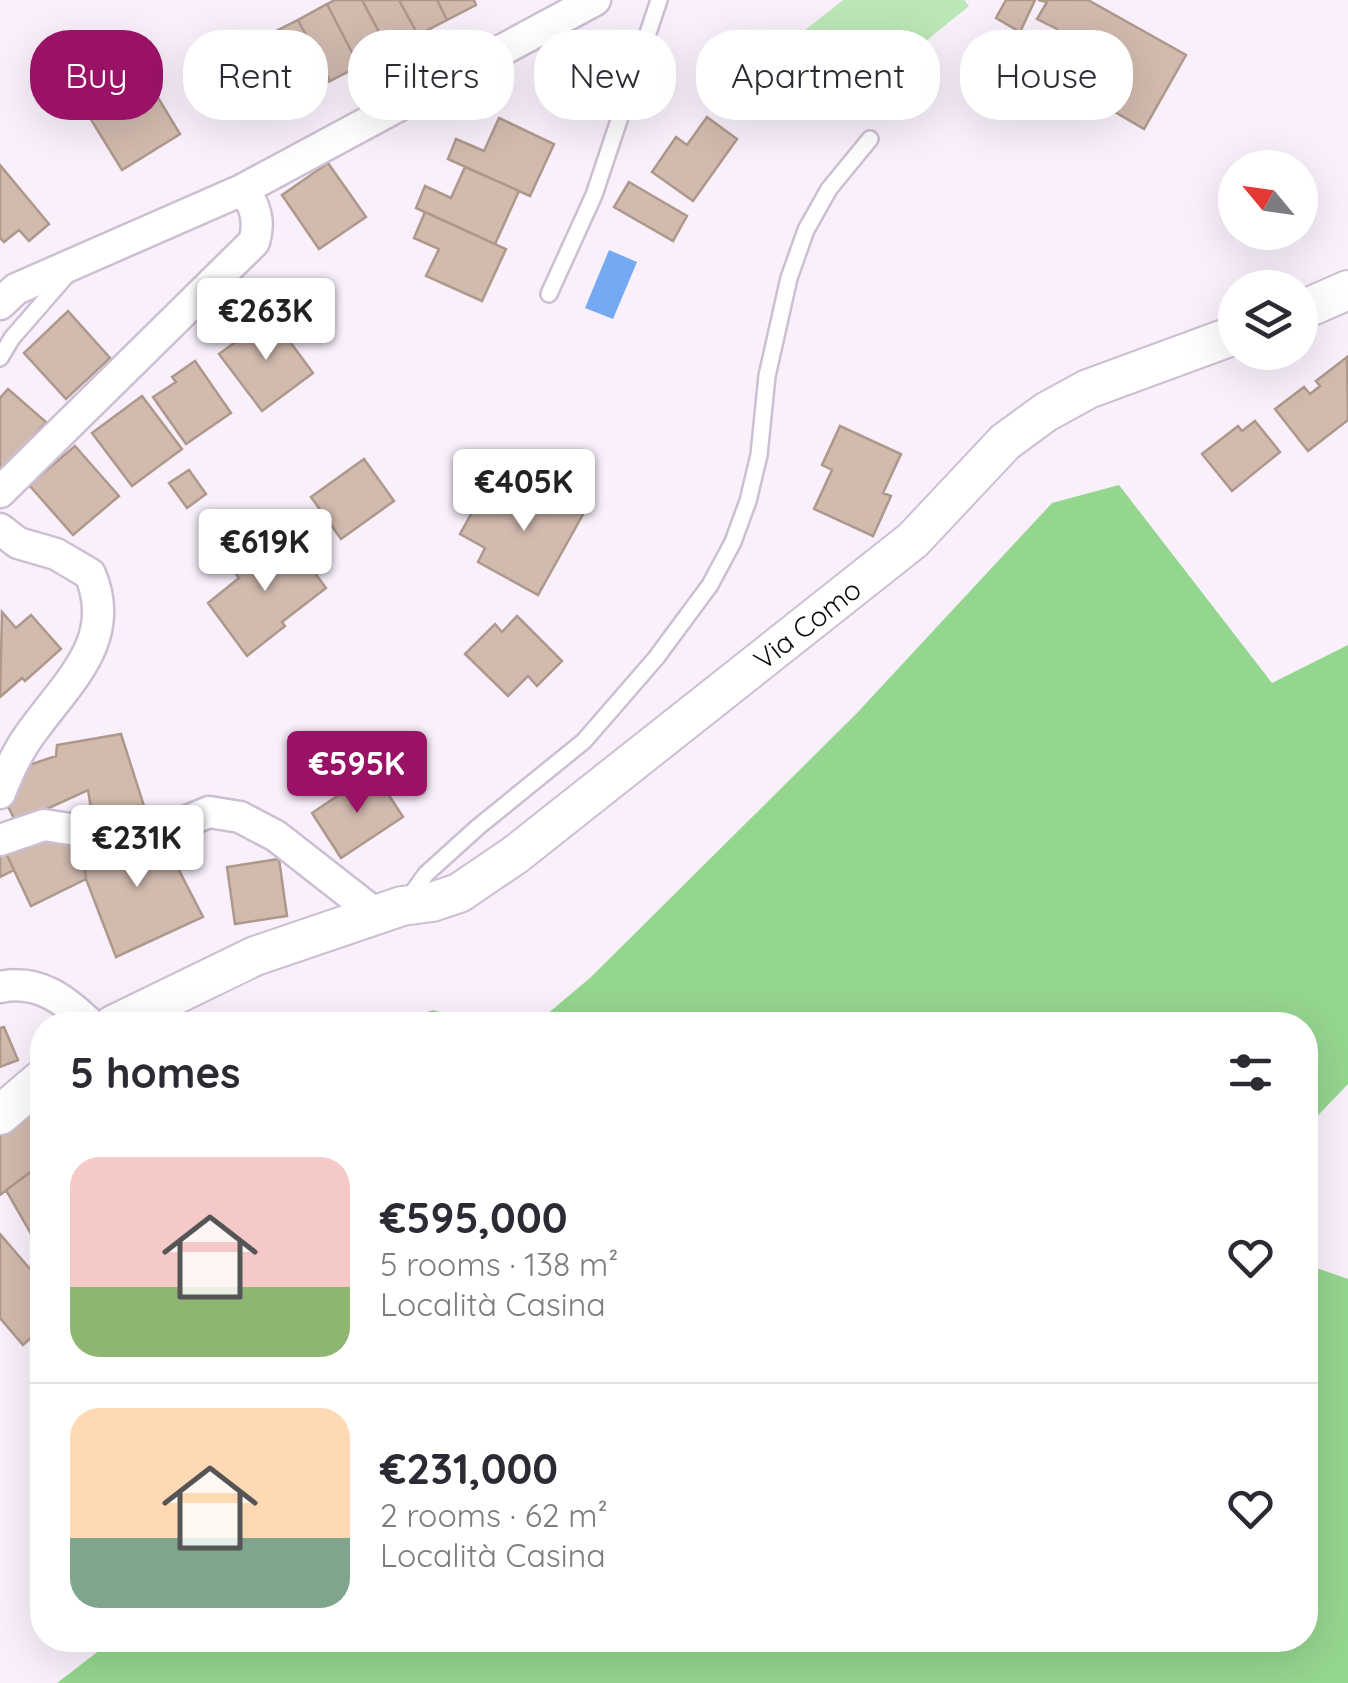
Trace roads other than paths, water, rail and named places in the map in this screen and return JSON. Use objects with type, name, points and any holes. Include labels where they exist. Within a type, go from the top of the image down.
[{"type":"street","points":[[0,304],[16,289],[242,190],[595,0]]},
{"type":"street","points":[[0,492],[254,242],[259,226],[250,198],[242,190]]},
{"type":"street","points":[[1318,304],[1348,290]]},
{"type":"street","name":"Via Como","points":[[141,1012],[255,956],[390,910],[459,893],[515,855],[913,540],[1005,442],[1046,412],[1088,389],[1218,341]]},
{"type":"street","points":[[0,794],[12,762],[69,685],[92,646],[100,610],[90,574],[56,554],[9,536]]},
{"type":"street","points":[[0,840],[44,825],[142,840],[209,812],[240,817],[390,910]]},
{"type":"street","points":[[0,986],[32,986],[54,993],[76,1012]]},
{"type":"street","points":[[0,1114],[30,1089]]},
{"type":"lane","points":[[549,294],[594,195],[659,0]]},
{"type":"lane","points":[[390,910],[478,827],[584,741],[656,658],[710,585],[733,542],[760,455],[767,376],[800,246],[830,189],[870,138]]},
{"type":"lane","points":[[0,358],[12,338],[78,261]]},
{"type":"water","points":[[609,250],[637,262],[613,319],[585,308]]}]
